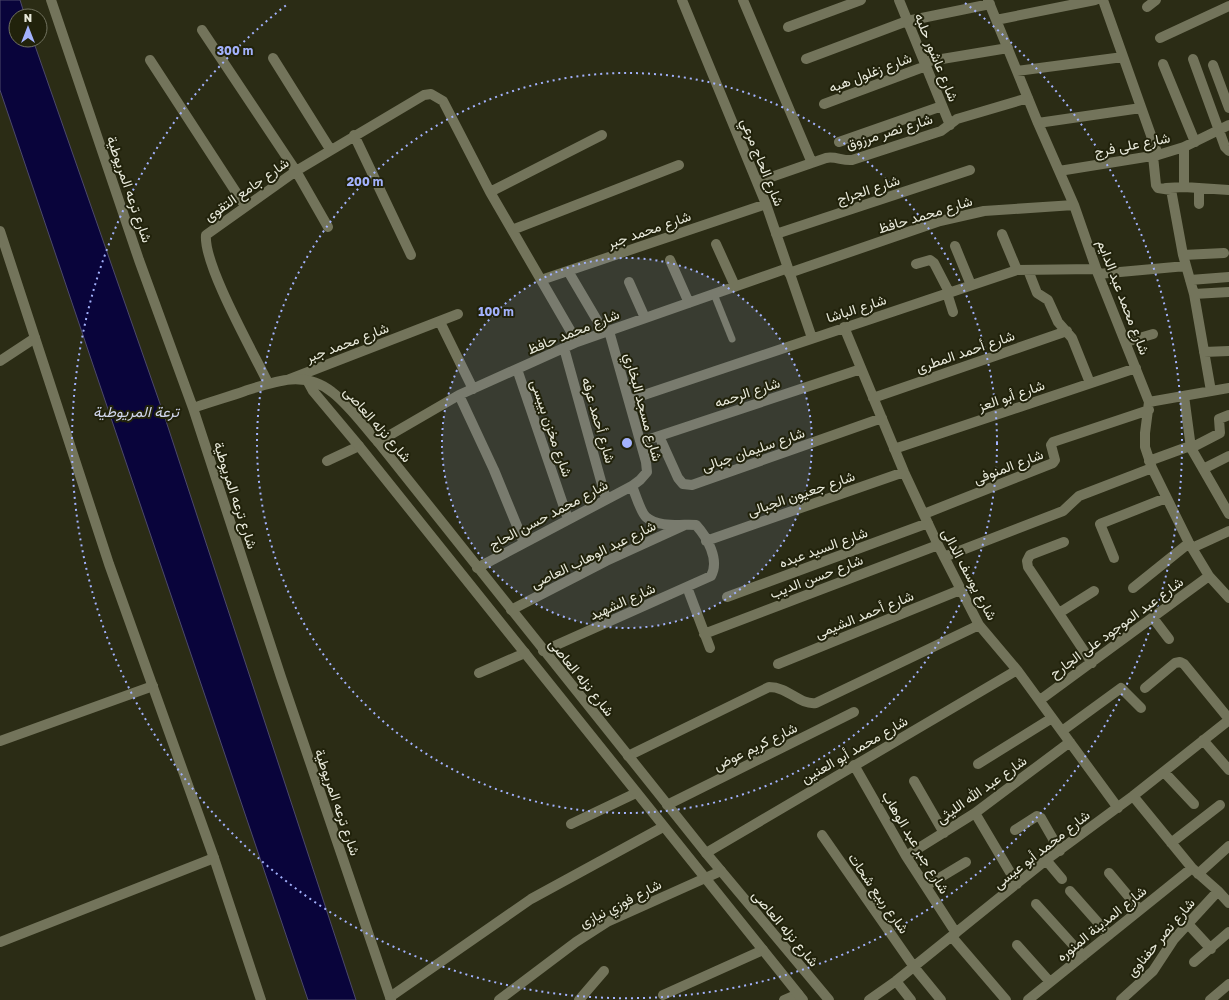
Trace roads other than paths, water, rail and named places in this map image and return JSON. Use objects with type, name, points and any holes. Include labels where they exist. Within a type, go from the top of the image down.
[{"type":"street","name":"شارع ترعه المريوطية","points":[[52,0],[139,260],[192,408],[281,677],[390,998]]},
{"type":"street","name":"شارع الحاج مرعي","points":[[682,0],[766,204],[812,338]]},
{"type":"street","points":[[743,0],[812,163]]},
{"type":"street","points":[[788,27],[861,0]]},
{"type":"street","name":"شارع عاشور حلبه","points":[[899,0],[950,125]]},
{"type":"street","points":[[996,20],[1095,0]]},
{"type":"street","points":[[1103,0],[1141,108],[1155,155],[1156,185],[1158,188],[1184,187],[1229,190]]},
{"type":"street","points":[[1147,7],[1156,0]]},
{"type":"street","points":[[806,59],[908,21],[989,2]]},
{"type":"street","name":"شارع محمد عبد الدايم","points":[[989,2],[1038,123],[1074,205],[1097,272],[1126,342],[1149,406]]},
{"type":"street","points":[[1160,38],[1229,6]]},
{"type":"street","points":[[202,30],[296,171],[328,227]]},
{"type":"street","name":"شارع زغلول هبه","points":[[824,104],[925,64],[1008,48]]},
{"type":"street","points":[[1017,71],[1123,56]]},
{"type":"street","points":[[273,58],[330,149]]},
{"type":"street","points":[[1193,59],[1225,147],[1229,151]]},
{"type":"street","points":[[150,60],[245,206]]},
{"type":"street","points":[[1163,64],[1195,142]]},
{"type":"street","points":[[1213,65],[1229,108]]},
{"type":"street","name":"شارع جامع التقوى","points":[[268,383],[228,302],[207,250],[206,234],[330,149],[424,95],[432,94],[442,101],[490,192]]},
{"type":"street","name":"شارع نصر مرزوق","points":[[757,182],[832,157],[852,160],[941,131],[957,119],[1028,98]]},
{"type":"street","points":[[839,142],[942,106]]},
{"type":"street","points":[[1038,123],[1141,108]]},
{"type":"street","name":"شارع على فرج","points":[[1059,171],[1155,155],[1184,147],[1229,125]]},
{"type":"street","points":[[354,135],[411,255]]},
{"type":"street","points":[[577,342],[490,192],[602,135]]},
{"type":"street","points":[[1184,147],[1184,187]]},
{"type":"street","points":[[512,230],[679,165]]},
{"type":"street","name":"شارع الجراج","points":[[776,234],[970,170]]},
{"type":"street","points":[[1166,188],[1171,190],[1185,260],[1194,294],[1211,391]]},
{"type":"street","points":[[1198,188],[1199,204]]},
{"type":"street","name":"شارع محمد جبر","points":[[541,280],[766,204]]},
{"type":"street","name":"شارع محمد حافظ","points":[[378,442],[459,395],[577,342],[735,286],[940,221],[984,211],[1074,205]]},
{"type":"street","points":[[0,231],[109,564],[214,858],[261,1000]]},
{"type":"street","points":[[1002,234],[1017,270]]},
{"type":"street","points":[[716,244],[735,286]]},
{"type":"street","points":[[955,246],[971,285]]},
{"type":"street","name":"شارع الباشا","points":[[629,400],[1017,270],[1097,272],[1224,253]]},
{"type":"street","points":[[670,260],[689,303]]},
{"type":"street","points":[[916,264],[930,260],[934,263],[948,293],[953,312]]},
{"type":"street","points":[[1028,270],[1037,293],[1048,300],[1058,322],[1072,338],[1090,383]]},
{"type":"street","name":"شارع مسجد البخاري","points":[[568,271],[607,332],[629,400],[641,442],[647,472],[632,486]]},
{"type":"street","points":[[1190,280],[1229,277]]},
{"type":"street","points":[[629,282],[646,318]]},
{"type":"street","points":[[1194,294],[1229,292]]},
{"type":"street","name":"شارع محمد جبر","points":[[290,378],[458,314]]},
{"type":"street","points":[[440,322],[473,389]]},
{"type":"street","name":"شارع يوسف الدالى","points":[[844,327],[894,450],[938,545],[979,625],[1040,700],[1118,808]]},
{"type":"street","name":"شارع أحمد المطرى","points":[[873,398],[1067,331]]},
{"type":"street","points":[[1126,342],[1153,334]]},
{"type":"street","points":[[0,361],[35,338]]},
{"type":"street","name":"شارع أحمد عرفه","points":[[564,348],[606,499]]},
{"type":"street","points":[[1204,352],[1229,351]]},
{"type":"street","name":"شارع أبو العز","points":[[894,450],[1136,368]]},
{"type":"street","name":"شارع مخزن بيبسى","points":[[517,369],[568,519]]},
{"type":"street","name":"شارع الرحمه","points":[[641,442],[861,369]]},
{"type":"street","name":"شارع نزله العاصى","points":[[192,408],[268,383],[290,378],[307,380],[331,391],[341,400],[378,442],[510,610],[706,853],[829,1000]]},
{"type":"street","name":"شارع نزله العاصى","points":[[307,380],[313,391],[359,446],[704,878],[801,997]]},
{"type":"street","points":[[1229,388],[1184,396],[1149,406],[1145,433],[1145,447],[1150,464],[1190,546],[1209,576],[1229,598]]},
{"type":"street","points":[[459,395],[494,470],[524,543]]},
{"type":"street","points":[[1184,396],[1190,447],[1228,509]]},
{"type":"street","name":"شارع المنوفى","points":[[926,519],[1053,463],[1055,460],[1051,445],[1053,442],[1149,406]]},
{"type":"street","points":[[944,556],[1063,511],[1079,496],[1220,433],[1219,419],[1229,415]]},
{"type":"street","name":"شارع سليمان جبالى","points":[[659,436],[678,478],[683,484],[692,485],[882,418]]},
{"type":"street","points":[[327,460],[359,446]]},
{"type":"street","points":[[1203,469],[1229,456]]},
{"type":"street","name":"شارع جعيون الجبالى","points":[[706,540],[904,472]]},
{"type":"street","points":[[632,486],[646,517],[655,522],[666,524],[696,524],[706,540]]},
{"type":"street","name":"شارع محمد حسن الحاج","points":[[477,568],[632,486]]},
{"type":"street","points":[[404,502],[418,493]]},
{"type":"street","points":[[1114,558],[1100,524],[1166,498]]},
{"type":"street","name":"شارع السيد عبده","points":[[727,597],[926,519]]},
{"type":"street","name":"شارع عبد الوهاب العاصى","points":[[510,610],[606,561],[688,524]]},
{"type":"street","points":[[1133,588],[1190,546],[1229,531]]},
{"type":"street","name":"شارع الشهيد","points":[[543,651],[711,576],[715,569],[715,560],[706,540]]},
{"type":"street","points":[[1064,542],[1030,555],[1027,561],[1028,567],[1092,662]]},
{"type":"street","name":"شارع حسن الديب","points":[[704,634],[938,545]]},
{"type":"street","name":"شارع عبد الموجود على الجارح","points":[[1040,700],[1209,576]]},
{"type":"street","points":[[687,587],[710,648]]},
{"type":"street","name":"شارع أحمد الشيمى","points":[[778,664],[960,590]]},
{"type":"street","points":[[1059,613],[1094,591]]},
{"type":"street","points":[[1153,618],[1169,639]]},
{"type":"street","points":[[628,756],[769,686],[779,686],[808,704],[816,702],[979,625]]},
{"type":"street","points":[[516,642],[529,633]]},
{"type":"street","points":[[479,673],[525,653]]},
{"type":"street","points":[[1145,688],[1175,663],[1180,662],[1184,664],[1229,719]]},
{"type":"street","name":"شارع محمد أبو العنين","points":[[706,853],[1017,670]]},
{"type":"street","points":[[0,741],[153,686]]},
{"type":"street","points":[[1062,731],[1117,689],[1124,689],[1141,708]]},
{"type":"street","name":"شارع كريم عوض","points":[[667,805],[854,712]]},
{"type":"street","points":[[978,764],[1052,718]]},
{"type":"street","name":"شارع محمد أبو عيسى","points":[[869,1000],[914,967],[1046,860],[1118,808],[1229,719]]},
{"type":"street","points":[[1203,740],[1229,770]]},
{"type":"street","name":"شارع عبد الله الليثى","points":[[906,856],[976,813],[1070,742]]},
{"type":"street","name":"شارع جبر عبد الوهاب","points":[[854,766],[954,935],[1006,1000]]},
{"type":"street","points":[[1164,772],[1194,804]]},
{"type":"street","points":[[914,782],[944,832]]},
{"type":"street","points":[[571,824],[636,793]]},
{"type":"street","points":[[1133,796],[1195,871],[1225,896]]},
{"type":"street","points":[[1171,843],[1220,806]]},
{"type":"street","points":[[976,813],[1016,884]]},
{"type":"street","points":[[1014,830],[1037,816],[1041,818],[1060,851]]},
{"type":"street","points":[[390,998],[531,899],[664,827]]},
{"type":"street","name":"شارع ربيع شحات","points":[[822,835],[914,967],[941,1000]]},
{"type":"street","name":"شارع المدينة المنوره","points":[[1028,1000],[1140,910],[1229,846]]},
{"type":"street","points":[[0,942],[214,858]]},
{"type":"street","points":[[1046,860],[1062,879]]},
{"type":"street","points":[[926,886],[966,862]]},
{"type":"street","name":"شارع فوزي نيازى","points":[[499,1000],[576,942],[607,922],[721,871]]},
{"type":"street","points":[[1109,872],[1140,910]]},
{"type":"street","points":[[1070,891],[1109,935]]},
{"type":"street","name":"شارع نصر حفناوى","points":[[1121,1000],[1153,971],[1166,950],[1188,924],[1225,896]]},
{"type":"street","points":[[1036,904],[1083,956]]},
{"type":"street","points":[[1188,924],[1211,949]]},
{"type":"street","points":[[1194,962],[1229,932]]},
{"type":"street","points":[[1017,944],[1050,982]]},
{"type":"street","points":[[663,995],[763,950]]},
{"type":"street","points":[[579,1000],[604,971]]},
{"type":"street","points":[[896,981],[910,1000]]},
{"type":"street","points":[[1210,1000],[1229,984]]},
{"type":"street","points":[[784,1000],[801,997]]},
{"type":"lane","points":[[714,294],[732,339]]},
{"type":"water","name":"ترعة المريوطية","points":[[0,0],[20,0],[22,8],[8,8],[8,48],[36,48],[165,418],[356,1000],[308,1000],[0,90]]}]
